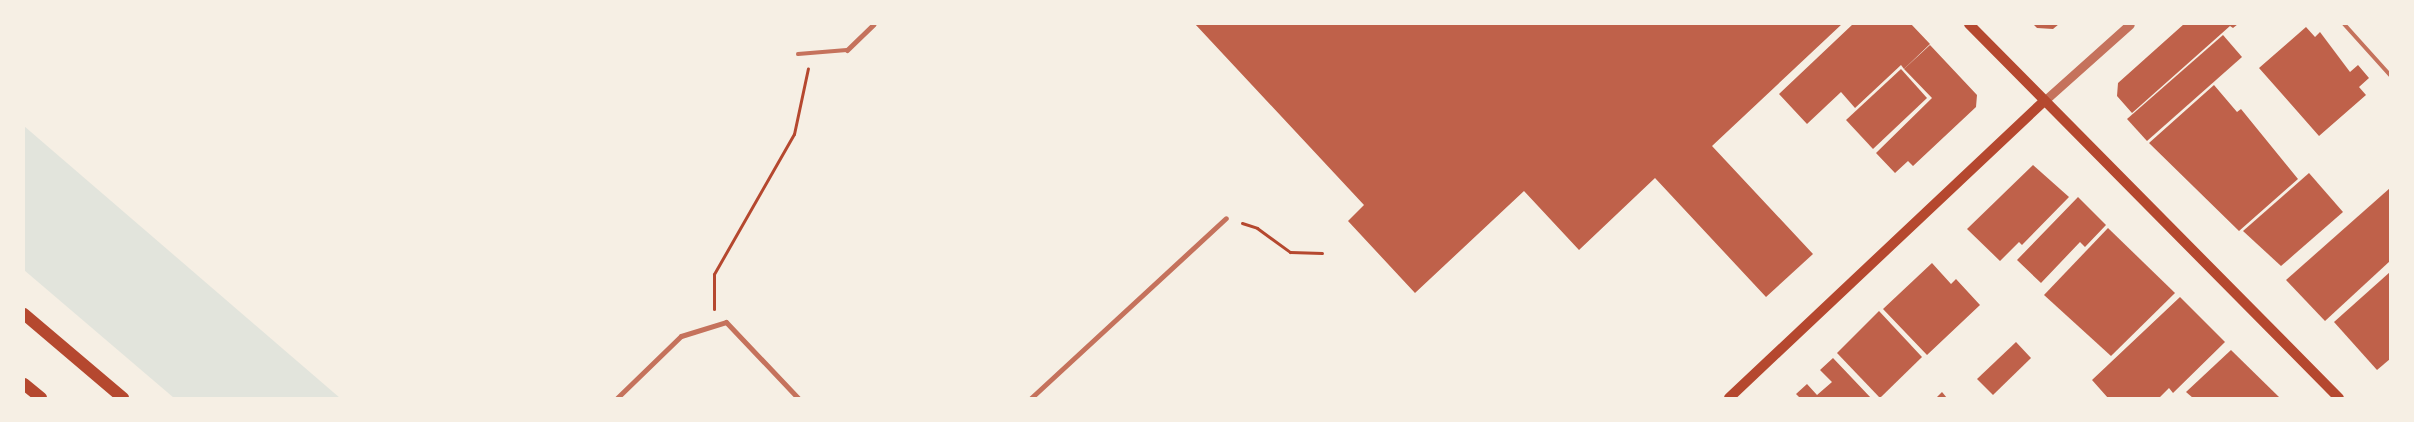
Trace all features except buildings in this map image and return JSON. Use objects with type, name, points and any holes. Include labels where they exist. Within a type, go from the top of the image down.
[{"type":"main road","points":[[1969,24],[2044,102],[2339,398]]},
{"type":"main road","points":[[1729,398],[2044,102]]},
{"type":"main road","points":[[24,314],[123,398]]},
{"type":"main road","points":[[24,384],[41,398]]},
{"type":"street","points":[[847,50],[874,24]]},
{"type":"street","points":[[2044,102],[2130,24]]},
{"type":"street","points":[[1031,398],[1226,218]]},
{"type":"street","points":[[616,398],[681,336],[726,322],[798,398]]},
{"type":"lane","points":[[2344,24],[2390,75]]},
{"type":"lane","points":[[798,54],[847,50]]},
{"type":"path","points":[[714,326],[714,274],[794,134],[812,53]]},
{"type":"path","points":[[1226,218],[1257,228],[1290,252],[1322,253]]},
{"type":"shaded area","points":[[24,126],[340,398],[174,398],[24,270]]}]
